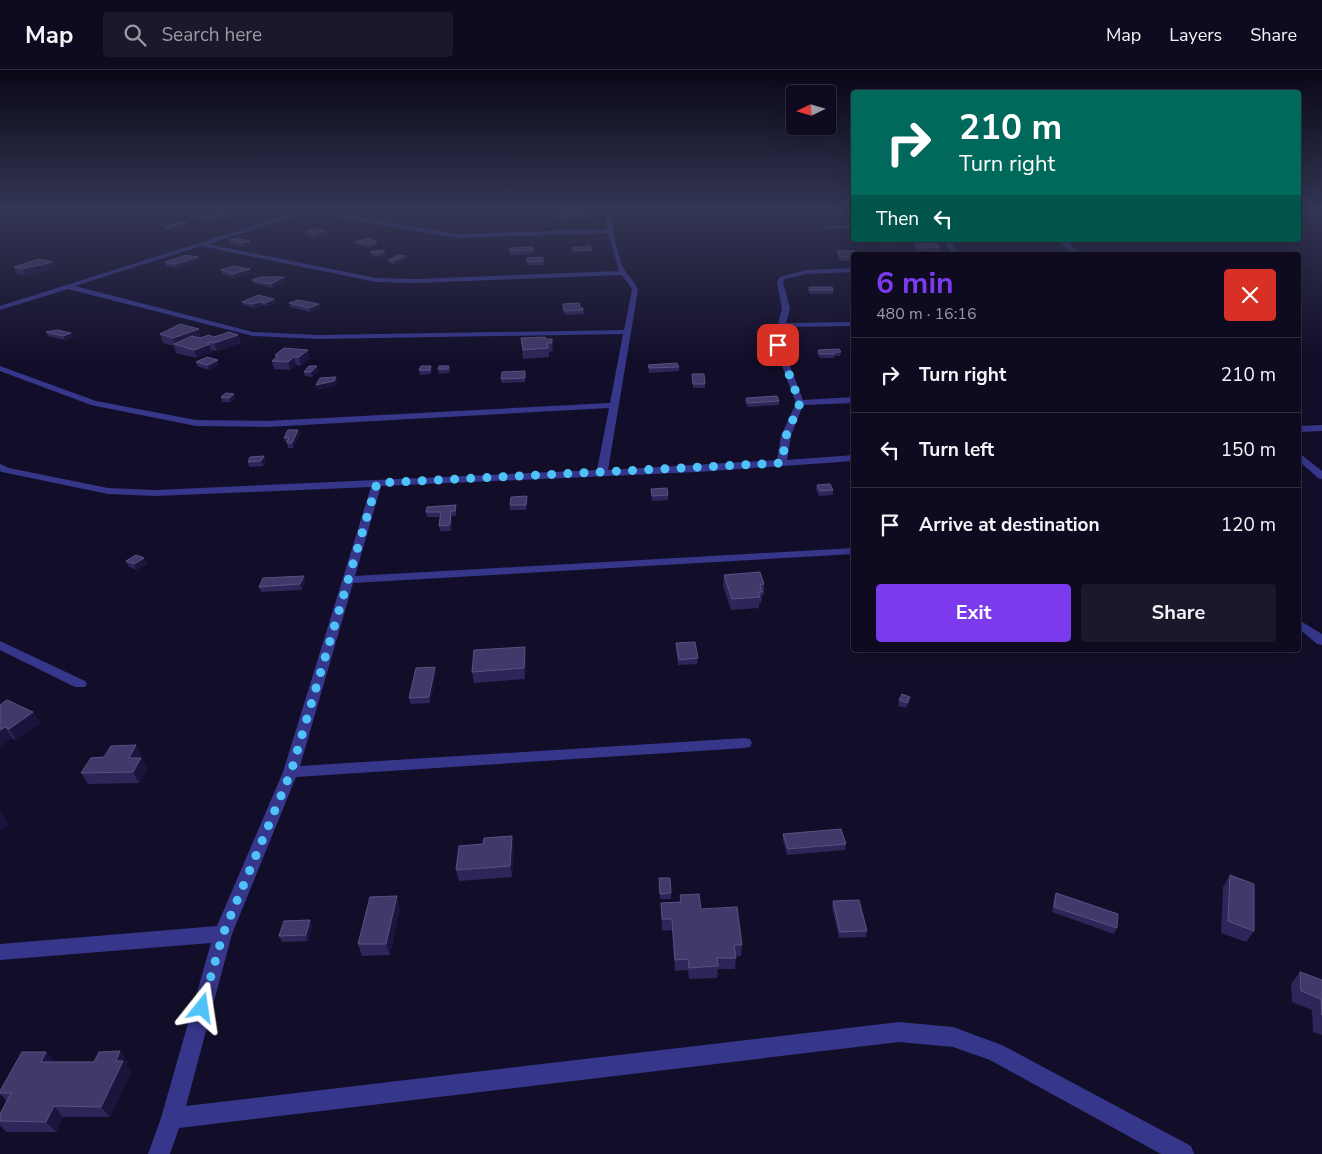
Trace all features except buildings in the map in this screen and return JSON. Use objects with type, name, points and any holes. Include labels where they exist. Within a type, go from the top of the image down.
[{"type":"street","points":[[0,308],[152,259]]},
{"type":"street","points":[[271,259],[376,280],[416,281],[623,273]]},
{"type":"street","points":[[602,473],[635,290],[634,284],[623,273],[619,259]]},
{"type":"street","points":[[782,463],[786,436],[800,403],[778,345],[786,309],[780,282],[782,278],[806,272],[851,270]]},
{"type":"street","points":[[65,286],[253,334],[318,336],[628,332]]},
{"type":"street","points":[[782,325],[851,324]]},
{"type":"street","points":[[0,368],[94,403],[196,423],[267,424],[615,405]]},
{"type":"street","points":[[800,403],[851,400]]},
{"type":"street","points":[[1301,429],[1322,428]]},
{"type":"street","points":[[0,467],[6,470],[108,491],[156,493],[602,473],[851,458]]},
{"type":"street","points":[[1301,458],[1322,476]]},
{"type":"street","points":[[159,1154],[172,1118],[223,934],[291,772],[377,483]]},
{"type":"street","points":[[348,580],[851,551]]},
{"type":"street","points":[[1301,625],[1322,641]]},
{"type":"street","points":[[0,645],[80,684]]},
{"type":"street","points":[[291,772],[745,743]]},
{"type":"street","points":[[0,952],[223,934]]},
{"type":"street","points":[[172,1118],[900,1032],[953,1037],[995,1052],[1183,1154]]},
{"type":"route","points":[[202,1008],[223,934],[291,772],[377,483],[698,469],[782,463],[786,436],[800,403],[778,345]]}]
